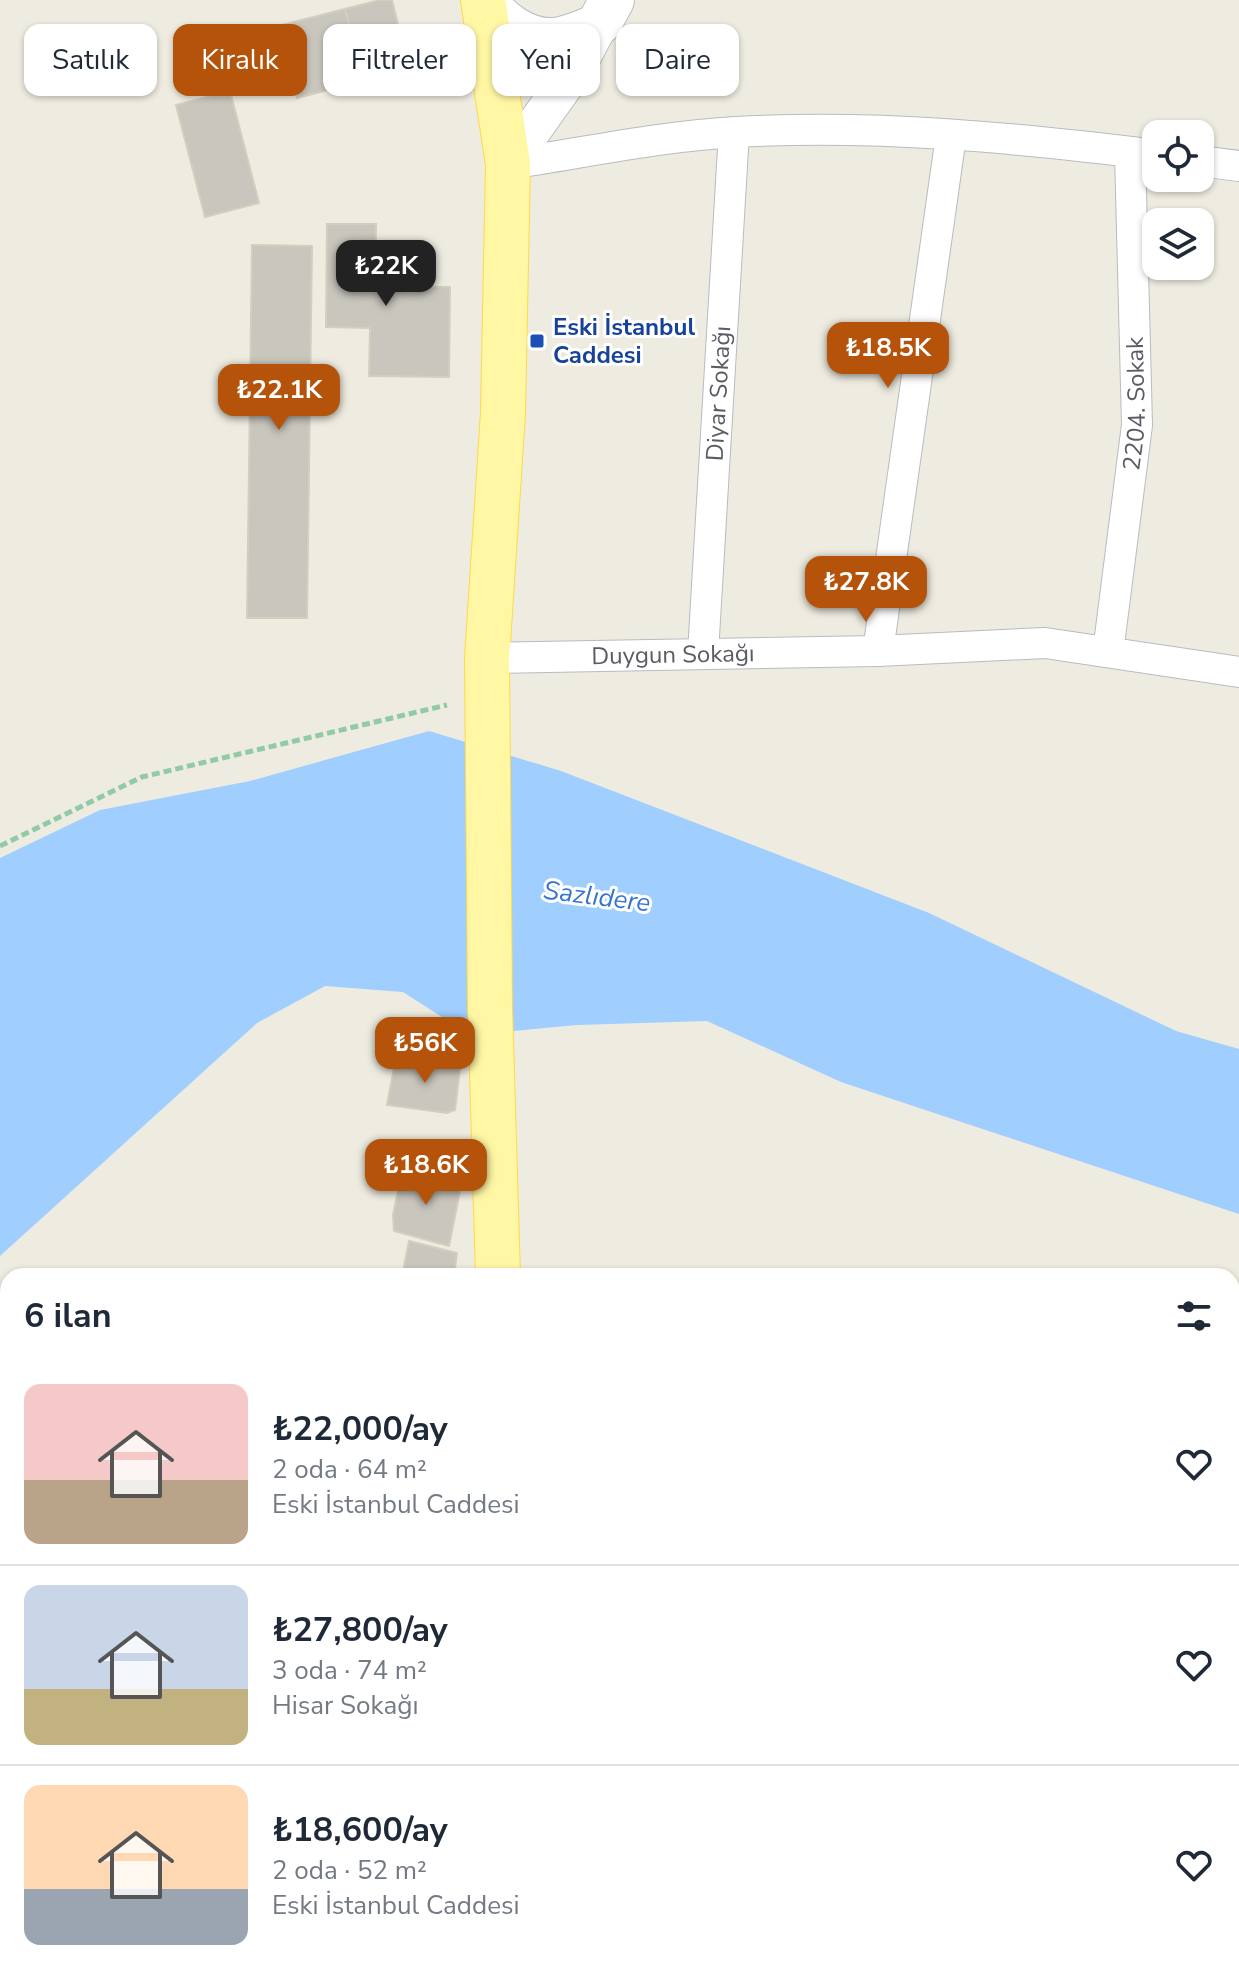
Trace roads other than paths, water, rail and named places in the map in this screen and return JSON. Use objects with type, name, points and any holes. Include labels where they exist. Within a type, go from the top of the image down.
[{"type":"main road","points":[[483,0],[508,164],[503,413],[487,689],[490,1007],[498,1268]]},
{"type":"street","points":[[490,0],[494,9],[519,30],[552,37],[606,11]]},
{"type":"street","points":[[508,164],[574,71],[606,11]]},
{"type":"street","points":[[508,164],[734,132],[829,130],[1042,141],[1142,154]]},
{"type":"street","name":"Diyar Sokağı","points":[[703,653],[734,132]]},
{"type":"street","points":[[878,651],[951,136]]},
{"type":"street","points":[[1214,163],[1239,166]]},
{"type":"street","name":"2204. Sokak","points":[[1108,652],[1137,425],[1142,192]]},
{"type":"street","name":"Duygun Sokağı","points":[[487,689],[703,653],[878,651],[1045,643],[1239,672]]},
{"type":"water","name":"Sazlıdere","points":[[429,731],[561,771],[929,913],[1176,1031],[1239,1049],[1239,1214],[841,1082],[707,1021],[577,1025],[470,1035],[403,992],[325,986],[257,1023],[0,1256],[0,858],[100,810],[250,781]]},
{"type":"place","name":"Eski İstanbul Caddesi","points":[[537,341]]}]
